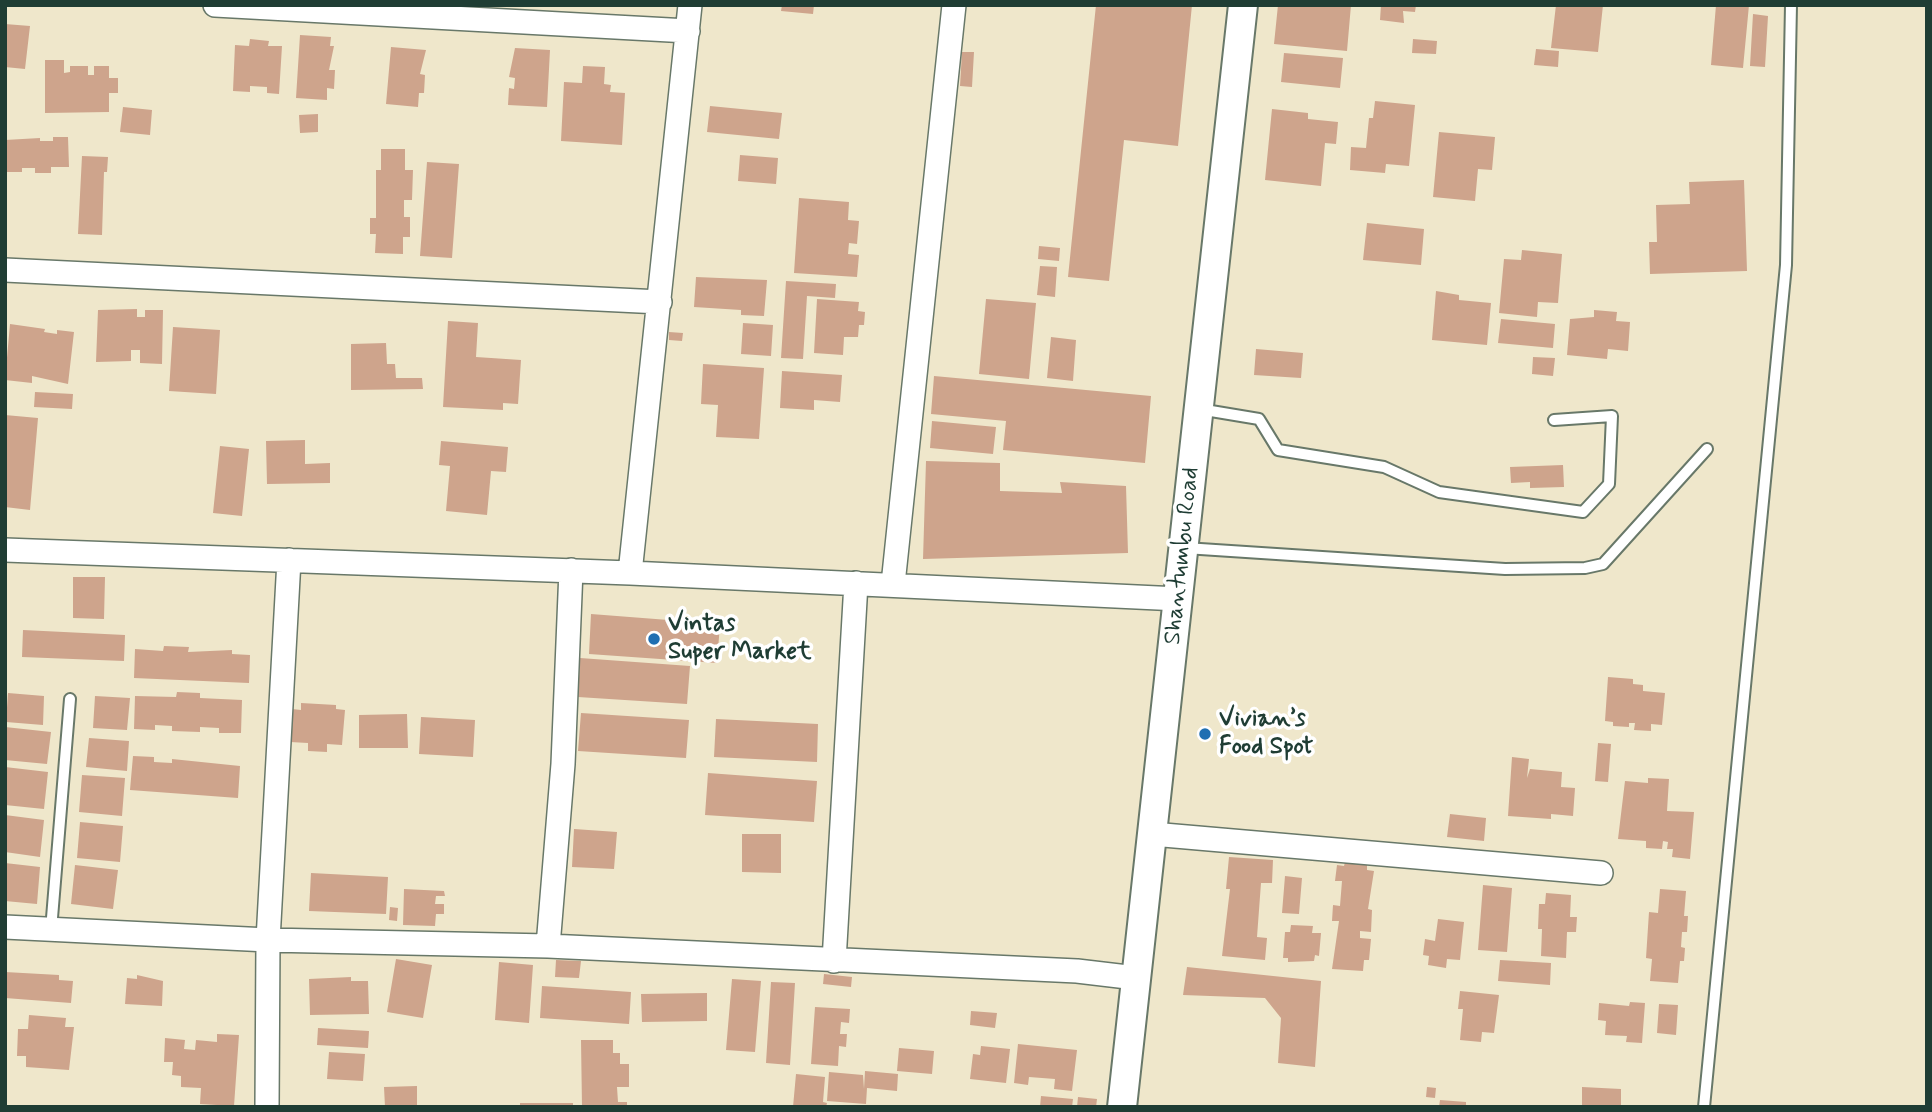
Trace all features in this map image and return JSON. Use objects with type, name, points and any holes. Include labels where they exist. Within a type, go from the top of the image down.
[{"type":"street","points":[[215,5],[688,31]]},
{"type":"street","points":[[631,573],[690,5]]},
{"type":"street","points":[[893,584],[954,5]]},
{"type":"street","name":"Shantumbu Road","points":[[1122,1107],[1243,5]]},
{"type":"street","points":[[5,270],[660,302]]},
{"type":"street","points":[[5,550],[571,570],[1179,599]]},
{"type":"street","points":[[267,1107],[268,940],[289,560]]},
{"type":"street","points":[[548,946],[563,764],[571,570]]},
{"type":"street","points":[[834,961],[856,583]]},
{"type":"street","points":[[1152,834],[1601,873]]},
{"type":"street","points":[[5,927],[268,940],[548,946],[1077,971],[1136,978]]},
{"type":"lane","points":[[1704,1107],[1786,265],[1791,5]]},
{"type":"lane","points":[[1199,409],[1259,419],[1278,450],[1384,467],[1439,492],[1583,512],[1609,484],[1612,416],[1554,419]]},
{"type":"lane","points":[[1185,548],[1505,569],[1585,568],[1603,565],[1707,449]]},
{"type":"lane","points":[[51,930],[70,699]]},
{"type":"building","points":[[782,5],[814,5],[813,14],[781,11]]},
{"type":"building","points":[[1096,5],[1192,5],[1178,146],[1124,140],[1109,281],[1068,277]]},
{"type":"building","points":[[1278,5],[1351,5],[1347,51],[1274,44]]},
{"type":"building","points":[[1381,5],[1416,5],[1415,12],[1403,11],[1404,23],[1380,20]]},
{"type":"building","points":[[1556,5],[1603,5],[1598,52],[1551,48]]},
{"type":"building","points":[[1716,5],[1749,5],[1743,68],[1711,65]]},
{"type":"building","points":[[1753,14],[1768,16],[1765,67],[1750,66]]},
{"type":"building","points":[[5,24],[30,26],[25,69],[5,67]]},
{"type":"building","points":[[300,35],[331,37],[330,46],[334,46],[329,70],[335,70],[334,89],[327,88],[327,100],[296,98]]},
{"type":"building","points":[[250,39],[269,41],[268,46],[282,46],[279,94],[267,93],[267,87],[250,86],[250,92],[233,91],[235,45],[249,46]]},
{"type":"building","points":[[1413,39],[1437,41],[1436,54],[1412,53]]},
{"type":"building","points":[[391,47],[426,50],[420,74],[425,75],[424,93],[419,93],[418,107],[386,104]]},
{"type":"building","points":[[515,48],[550,50],[547,107],[508,105],[509,88],[514,89],[515,78],[509,77]]},
{"type":"building","points":[[1536,49],[1559,51],[1558,67],[1534,65]]},
{"type":"building","points":[[962,52],[974,52],[972,87],[960,86]]},
{"type":"building","points":[[1284,53],[1343,58],[1340,88],[1281,82]]},
{"type":"building","points":[[45,60],[64,60],[64,73],[70,72],[70,66],[88,66],[88,75],[94,75],[94,66],[109,66],[109,78],[118,78],[118,93],[109,93],[109,112],[45,113]]},
{"type":"building","points":[[583,66],[605,67],[604,84],[611,85],[610,92],[625,93],[622,145],[561,141],[564,82],[582,83]]},
{"type":"building","points":[[1375,101],[1415,105],[1409,166],[1386,164],[1385,173],[1350,170],[1351,147],[1366,148],[1369,118],[1373,118]]},
{"type":"building","points":[[710,106],[782,113],[779,139],[707,132]]},
{"type":"building","points":[[123,107],[152,110],[150,135],[120,132]]},
{"type":"building","points":[[1272,109],[1308,113],[1308,119],[1338,122],[1336,144],[1325,143],[1321,186],[1265,180]]},
{"type":"building","points":[[318,114],[318,132],[300,133],[299,115]]},
{"type":"building","points":[[1439,132],[1495,137],[1492,170],[1478,169],[1475,201],[1433,197]]},
{"type":"building","points":[[53,137],[68,137],[69,167],[51,167],[51,173],[35,173],[35,168],[22,168],[22,172],[7,172],[5,140],[40,138],[40,141],[53,141]]},
{"type":"building","points":[[381,149],[405,149],[405,170],[413,170],[412,200],[404,200],[404,217],[410,217],[410,237],[403,237],[403,254],[375,253],[376,234],[370,234],[370,218],[376,218],[376,170],[381,170]]},
{"type":"building","points":[[740,155],[778,158],[776,184],[738,181]]},
{"type":"building","points":[[82,156],[108,157],[107,172],[104,172],[102,235],[78,234]]},
{"type":"building","points":[[427,162],[459,164],[452,258],[420,256]]},
{"type":"building","points":[[1744,180],[1747,271],[1650,274],[1649,242],[1657,242],[1656,205],[1690,204],[1689,182]]},
{"type":"building","points":[[799,198],[849,202],[848,220],[859,221],[857,244],[849,243],[848,254],[859,255],[857,277],[794,273]]},
{"type":"building","points":[[1367,223],[1424,229],[1421,265],[1363,260]]},
{"type":"building","points":[[1039,246],[1060,248],[1059,261],[1038,259]]},
{"type":"building","points":[[1522,250],[1562,254],[1558,303],[1538,302],[1537,317],[1499,313],[1504,259],[1521,260]]},
{"type":"building","points":[[1040,266],[1057,267],[1055,297],[1037,295]]},
{"type":"building","points":[[696,277],[767,280],[764,316],[741,315],[741,310],[694,307]]},
{"type":"building","points":[[786,281],[836,284],[835,298],[807,296],[803,359],[781,358]]},
{"type":"building","points":[[1436,291],[1459,295],[1459,300],[1491,303],[1487,345],[1432,340]]},
{"type":"building","points":[[817,299],[859,302],[858,311],[865,312],[864,325],[859,325],[858,337],[844,337],[843,355],[814,353]]},
{"type":"building","points":[[986,299],[1036,303],[1029,379],[979,374]]},
{"type":"building","points":[[137,309],[137,317],[145,317],[145,310],[163,310],[162,364],[140,363],[140,350],[131,350],[131,361],[96,362],[98,310]]},
{"type":"building","points":[[1594,310],[1617,312],[1616,321],[1630,322],[1628,351],[1608,349],[1607,359],[1567,355],[1570,319],[1594,317]]},
{"type":"building","points":[[1501,319],[1555,324],[1553,348],[1498,343]]},
{"type":"building","points":[[448,321],[478,323],[476,357],[521,360],[518,404],[503,403],[503,410],[443,407]]},
{"type":"building","points":[[743,323],[773,325],[771,356],[741,354]]},
{"type":"building","points":[[10,324],[45,329],[44,332],[57,334],[57,330],[74,332],[68,384],[32,376],[32,383],[5,380]]},
{"type":"building","points":[[173,327],[220,330],[216,394],[169,391]]},
{"type":"building","points":[[669,332],[683,333],[682,341],[669,340]]},
{"type":"building","points":[[1051,337],[1076,340],[1073,381],[1047,378]]},
{"type":"building","points":[[386,343],[387,364],[395,364],[396,378],[422,378],[423,389],[351,390],[351,344]]},
{"type":"building","points":[[1256,349],[1303,353],[1301,378],[1254,375]]},
{"type":"building","points":[[1533,357],[1555,358],[1553,376],[1532,374]]},
{"type":"building","points":[[703,364],[764,368],[759,439],[716,437],[718,405],[701,404]]},
{"type":"building","points":[[782,371],[842,375],[840,402],[814,400],[814,410],[780,408]]},
{"type":"building","points":[[934,376],[1151,396],[1145,463],[1003,450],[1006,421],[931,414]]},
{"type":"building","points":[[35,392],[73,394],[72,409],[34,407]]},
{"type":"building","points":[[5,415],[38,418],[30,510],[5,507]]},
{"type":"building","points":[[932,421],[996,427],[993,454],[930,448]]},
{"type":"building","points":[[305,440],[305,464],[330,463],[330,483],[267,484],[266,441]]},
{"type":"building","points":[[441,441],[508,447],[506,472],[491,471],[487,515],[446,511],[450,466],[439,465]]},
{"type":"building","points":[[220,446],[249,449],[242,516],[213,513]]},
{"type":"building","points":[[926,461],[1000,463],[1000,491],[1062,493],[1060,482],[1126,486],[1128,553],[923,559]]},
{"type":"building","points":[[1563,465],[1564,487],[1530,488],[1530,482],[1511,483],[1510,467]]},
{"type":"building","points":[[73,577],[105,577],[104,619],[73,618]]},
{"type":"building","name":"Vintas Super Market","points":[[591,614],[720,624],[717,663],[589,654]]},
{"type":"building","points":[[23,630],[125,635],[124,661],[22,657]]},
{"type":"building","points":[[164,646],[189,647],[188,652],[232,650],[232,654],[250,655],[249,683],[134,678],[135,649],[163,651]]},
{"type":"building","points":[[580,658],[690,666],[687,704],[578,697]]},
{"type":"building","points":[[1608,677],[1633,679],[1633,684],[1643,685],[1643,691],[1665,693],[1662,725],[1651,724],[1651,731],[1634,730],[1635,723],[1629,723],[1629,727],[1613,726],[1613,722],[1605,721]]},
{"type":"building","points":[[177,692],[200,693],[200,698],[242,700],[241,733],[219,733],[219,728],[200,727],[200,732],[172,731],[172,726],[155,725],[155,730],[134,729],[135,696],[176,697]]},
{"type":"building","points":[[8,693],[44,696],[43,725],[6,722]]},
{"type":"building","points":[[95,696],[130,698],[127,730],[93,728]]},
{"type":"building","points":[[301,703],[336,705],[336,709],[345,710],[342,745],[327,744],[327,752],[308,751],[308,743],[290,742],[292,709],[301,710]]},
{"type":"building","points":[[581,713],[689,720],[686,758],[578,751]]},
{"type":"building","points":[[407,714],[408,748],[359,748],[359,715]]},
{"type":"building","points":[[421,717],[475,720],[473,757],[419,754]]},
{"type":"building","points":[[716,719],[818,724],[817,762],[714,757]]},
{"type":"building","points":[[5,727],[51,732],[47,764],[5,760]]},
{"type":"building","points":[[89,738],[129,741],[127,771],[86,767]]},
{"type":"building","points":[[1598,743],[1611,744],[1608,782],[1595,781]]},
{"type":"building","points":[[133,756],[154,757],[154,762],[172,763],[172,759],[240,766],[238,798],[130,790]]},
{"type":"building","points":[[1512,757],[1529,759],[1527,778],[1530,769],[1562,772],[1561,787],[1575,788],[1573,816],[1551,814],[1551,819],[1508,816]]},
{"type":"building","points":[[5,767],[48,772],[44,809],[5,805]]},
{"type":"building","points":[[708,773],[817,781],[814,822],[705,815]]},
{"type":"building","points":[[82,775],[125,778],[122,816],[79,812]]},
{"type":"building","points":[[1648,778],[1669,779],[1667,811],[1694,812],[1690,859],[1672,857],[1673,849],[1667,849],[1668,842],[1663,841],[1662,849],[1646,848],[1646,841],[1618,839],[1625,781],[1648,783]]},
{"type":"building","points":[[1450,814],[1486,818],[1484,841],[1447,837]]},
{"type":"building","points":[[5,815],[44,820],[40,857],[5,852]]},
{"type":"building","points":[[80,822],[123,826],[120,862],[77,858]]},
{"type":"building","points":[[574,829],[617,832],[614,869],[572,867]]},
{"type":"building","points":[[742,834],[781,834],[781,873],[742,872]]},
{"type":"building","points":[[1229,857],[1273,860],[1272,883],[1261,883],[1257,937],[1267,938],[1265,960],[1222,956],[1230,889],[1226,889]]},
{"type":"building","points":[[1345,862],[1367,863],[1367,870],[1374,871],[1368,909],[1372,910],[1371,932],[1360,931],[1360,938],[1371,939],[1369,960],[1364,960],[1363,971],[1332,969],[1339,921],[1332,921],[1333,905],[1340,906],[1342,881],[1335,881],[1337,865],[1344,866]]},
{"type":"building","points":[[5,863],[40,867],[37,904],[5,901]]},
{"type":"building","points":[[75,865],[118,870],[113,909],[71,904]]},
{"type":"building","points":[[311,873],[388,877],[386,914],[309,911]]},
{"type":"building","points":[[1285,876],[1302,878],[1299,914],[1282,913]]},
{"type":"building","points":[[1483,885],[1512,888],[1507,952],[1478,950]]},
{"type":"building","points":[[404,889],[444,891],[445,896],[436,896],[435,904],[444,904],[444,914],[436,914],[435,926],[403,925]]},
{"type":"building","points":[[1660,889],[1686,891],[1684,916],[1688,916],[1687,932],[1682,932],[1684,961],[1680,961],[1678,983],[1650,981],[1652,959],[1646,958],[1649,912],[1658,913]]},
{"type":"building","points":[[1546,893],[1571,895],[1570,917],[1577,917],[1576,932],[1567,932],[1566,958],[1541,956],[1539,904],[1545,904]]},
{"type":"building","points":[[390,907],[398,908],[397,921],[389,920]]},
{"type":"building","points":[[1438,919],[1464,922],[1460,960],[1447,959],[1446,968],[1428,965],[1429,956],[1423,955],[1425,939],[1435,941]]},
{"type":"building","points":[[1291,925],[1313,926],[1312,933],[1321,933],[1319,956],[1315,955],[1314,961],[1288,962],[1288,958],[1283,958],[1285,932],[1290,932]]},
{"type":"building","points":[[396,959],[432,965],[423,1018],[387,1012]]},
{"type":"building","points":[[556,960],[581,961],[579,978],[555,977]]},
{"type":"building","points":[[1500,960],[1551,963],[1550,985],[1498,981]]},
{"type":"building","points":[[499,962],[533,965],[529,1023],[495,1020]]},
{"type":"building","points":[[1187,967],[1321,981],[1315,1067],[1278,1063],[1281,1018],[1265,998],[1183,995]]},
{"type":"building","points":[[5,972],[59,975],[59,980],[73,981],[71,1003],[5,998]]},
{"type":"building","points":[[824,974],[852,977],[851,987],[823,984]]},
{"type":"building","points":[[137,975],[163,981],[162,1006],[125,1004],[127,978],[137,979]]},
{"type":"building","points":[[351,977],[351,981],[368,981],[369,1014],[310,1015],[309,979]]},
{"type":"building","points":[[732,979],[761,981],[755,1052],[726,1050]]},
{"type":"building","points":[[771,982],[795,983],[790,1065],[766,1063]]},
{"type":"building","points":[[542,986],[631,992],[629,1024],[540,1018]]},
{"type":"building","points":[[1460,991],[1499,995],[1494,1033],[1482,1032],[1481,1042],[1460,1040],[1463,1009],[1458,1009]]},
{"type":"building","points":[[707,993],[707,1021],[642,1022],[641,994]]},
{"type":"building","points":[[1630,1002],[1645,1003],[1642,1043],[1626,1042],[1627,1036],[1605,1035],[1606,1021],[1598,1020],[1599,1003],[1629,1006]]},
{"type":"building","points":[[1659,1004],[1678,1005],[1676,1035],[1657,1033]]},
{"type":"building","points":[[815,1007],[850,1009],[849,1023],[841,1022],[840,1034],[847,1034],[846,1047],[839,1046],[838,1066],[811,1064]]},
{"type":"building","points":[[971,1011],[997,1013],[995,1028],[970,1025]]},
{"type":"building","points":[[29,1015],[66,1018],[65,1027],[74,1027],[69,1070],[26,1067],[26,1056],[17,1056],[18,1029],[28,1029]]},
{"type":"building","points":[[318,1028],[369,1031],[368,1048],[317,1045]]},
{"type":"building","points":[[217,1034],[239,1035],[234,1106],[200,1104],[201,1088],[181,1087],[181,1076],[172,1075],[173,1062],[164,1062],[165,1038],[185,1040],[184,1049],[195,1050],[196,1040],[217,1042]]},
{"type":"building","points":[[581,1040],[613,1040],[613,1053],[620,1053],[620,1064],[629,1064],[629,1087],[617,1087],[618,1102],[627,1102],[627,1107],[582,1107]]},
{"type":"building","points":[[1018,1044],[1077,1050],[1072,1091],[1054,1089],[1055,1079],[1029,1077],[1028,1085],[1014,1083]]},
{"type":"building","points":[[981,1046],[1010,1049],[1006,1083],[970,1079],[973,1054],[980,1055]]},
{"type":"building","points":[[899,1048],[934,1051],[932,1074],[897,1071]]},
{"type":"building","points":[[329,1052],[365,1054],[363,1081],[327,1079]]},
{"type":"building","points":[[865,1071],[898,1074],[897,1091],[867,1088],[866,1104],[827,1101],[829,1072],[863,1075],[864,1089]]},
{"type":"building","points":[[796,1074],[825,1077],[823,1102],[827,1103],[826,1107],[793,1107]]},
{"type":"building","points":[[417,1086],[417,1107],[385,1107],[384,1087]]},
{"type":"building","points":[[1427,1087],[1436,1088],[1435,1098],[1426,1097]]},
{"type":"building","points":[[1582,1087],[1621,1089],[1621,1107],[1582,1107]]},
{"type":"building","points":[[1041,1096],[1073,1099],[1072,1107],[1040,1107]]},
{"type":"building","points":[[1078,1097],[1097,1099],[1096,1107],[1077,1107]]},
{"type":"building","points":[[1440,1100],[1466,1102],[1466,1107],[1439,1107]]},
{"type":"building","points":[[520,1103],[573,1103],[573,1107],[520,1107]]},
{"type":"place","name":"Vintas Super Market","points":[[654,639]]},
{"type":"place","name":"Vivian’s Food Spot","points":[[1205,734]]}]
